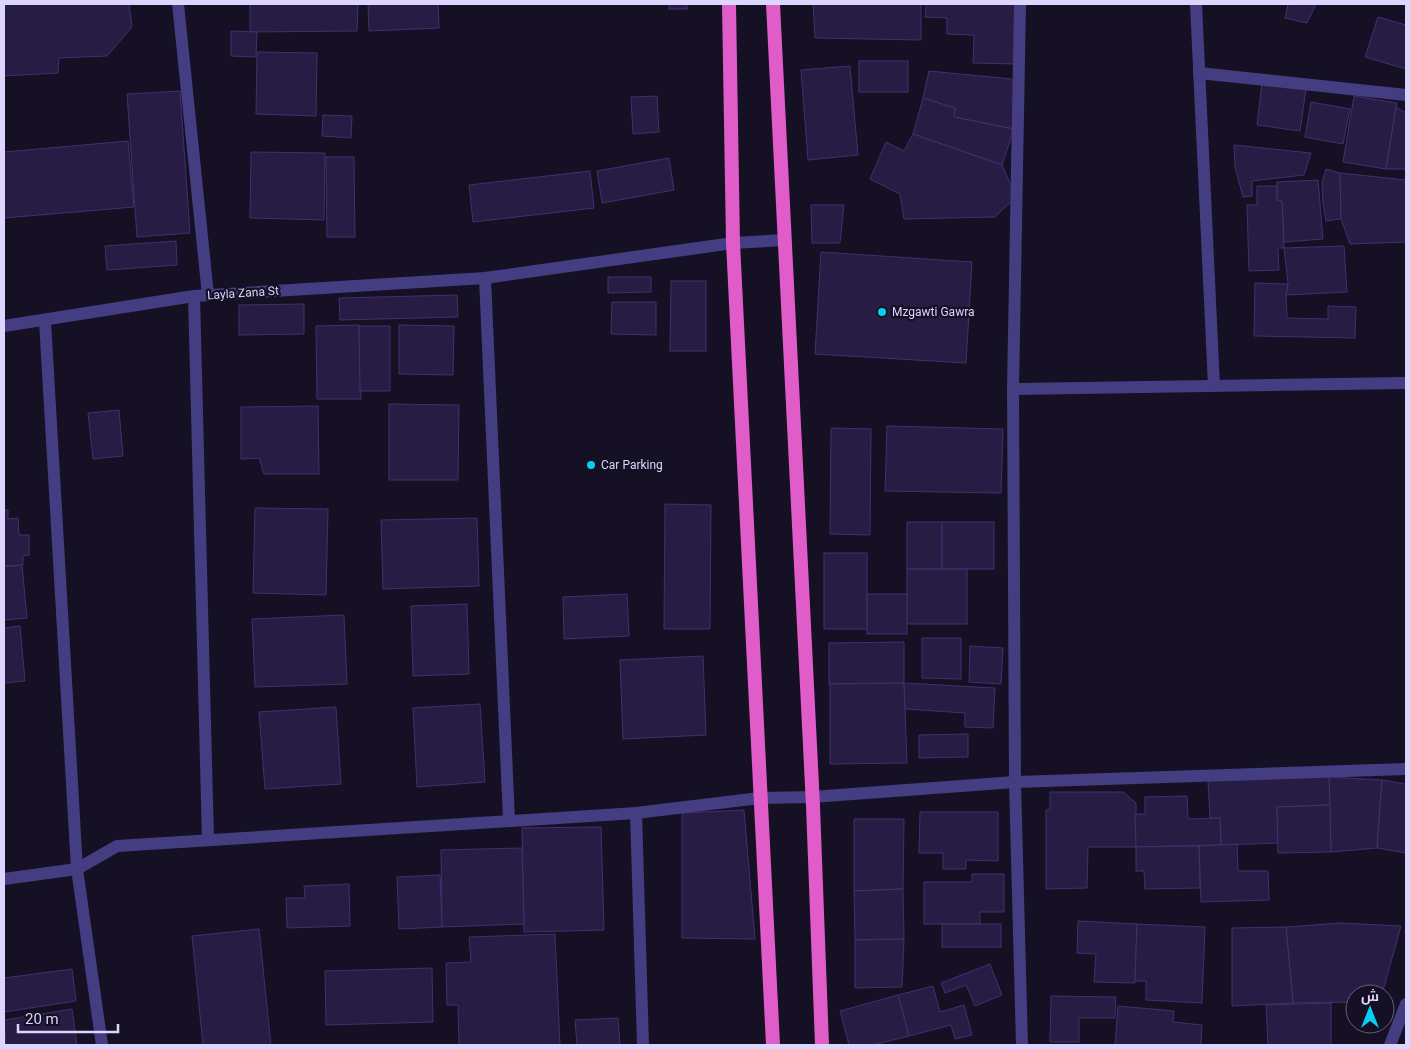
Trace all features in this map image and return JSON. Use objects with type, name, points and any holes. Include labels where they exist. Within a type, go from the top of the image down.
[{"type":"highway","points":[[729,4],[733,243],[773,1045]]},
{"type":"highway","points":[[773,4],[812,797],[822,1045]]},
{"type":"street","points":[[178,4],[208,295]]},
{"type":"street","points":[[1020,4],[1013,388],[1015,782],[1022,1045]]},
{"type":"street","points":[[1196,4],[1214,386]]},
{"type":"street","points":[[1199,73],[1406,95]]},
{"type":"street","name":"Layla Zana St","points":[[4,326],[194,296],[484,278],[733,243],[785,240]]},
{"type":"street","points":[[484,278],[509,820]]},
{"type":"street","points":[[194,296],[208,840]]},
{"type":"street","points":[[45,321],[76,869],[102,1045]]},
{"type":"street","points":[[1013,388],[1406,383]]},
{"type":"street","points":[[4,879],[76,869],[117,846],[636,813],[760,798],[812,797],[1015,782],[1406,769]]},
{"type":"street","points":[[636,813],[643,1045]]},
{"type":"street","points":[[1390,1045],[1406,1004]]},
{"type":"building","points":[[4,4],[129,4],[132,27],[107,56],[59,58],[58,73],[4,76]]},
{"type":"building","points":[[250,4],[358,4],[357,31],[250,32]]},
{"type":"building","points":[[368,4],[438,4],[439,28],[369,31]]},
{"type":"building","points":[[669,4],[687,4],[687,9],[669,9]]},
{"type":"building","points":[[813,4],[921,4],[921,40],[815,38]]},
{"type":"building","points":[[926,4],[1018,4],[1017,64],[973,63],[974,35],[947,34],[947,18],[925,17]]},
{"type":"building","points":[[1288,4],[1316,4],[1307,23],[1285,18]]},
{"type":"building","points":[[1378,17],[1406,25],[1406,69],[1365,57]]},
{"type":"building","points":[[231,31],[257,32],[256,57],[231,56]]},
{"type":"building","points":[[257,52],[317,53],[316,116],[256,114]]},
{"type":"building","points":[[859,61],[908,61],[908,92],[859,92]]},
{"type":"building","points":[[850,66],[858,155],[808,160],[801,70]]},
{"type":"building","points":[[929,71],[1012,79],[1017,102],[1014,129],[954,117],[955,108],[923,98]]},
{"type":"building","points":[[1262,83],[1306,89],[1300,131],[1257,125]]},
{"type":"building","points":[[180,91],[190,233],[137,237],[127,94]]},
{"type":"building","points":[[657,96],[659,132],[633,134],[631,97]]},
{"type":"building","points":[[1354,96],[1397,103],[1386,169],[1343,162]]},
{"type":"building","points":[[923,98],[955,108],[954,117],[1014,129],[1002,165],[913,134]]},
{"type":"building","points":[[1311,102],[1350,109],[1343,144],[1305,137]]},
{"type":"building","points":[[1396,107],[1406,113],[1406,169],[1386,169]]},
{"type":"building","points":[[323,115],[352,116],[351,138],[322,136]]},
{"type":"building","points":[[913,134],[1002,165],[1016,197],[995,217],[904,219],[900,194],[870,179],[886,142],[904,151]]},
{"type":"building","points":[[128,141],[134,207],[4,218],[4,152]]},
{"type":"building","points":[[1234,145],[1311,153],[1304,175],[1252,181],[1252,196],[1243,197],[1235,167]]},
{"type":"building","points":[[251,152],[325,153],[324,220],[250,218]]},
{"type":"building","points":[[326,157],[354,157],[355,237],[327,237]]},
{"type":"building","points":[[669,158],[674,190],[602,203],[597,171]]},
{"type":"building","points":[[1326,169],[1340,173],[1341,219],[1326,221],[1322,183]]},
{"type":"building","points":[[590,171],[594,208],[473,222],[469,185]]},
{"type":"building","points":[[1340,173],[1406,180],[1406,242],[1350,244],[1341,219]]},
{"type":"building","points":[[1318,180],[1323,239],[1284,242],[1282,201],[1277,200],[1277,182]]},
{"type":"building","points":[[1257,186],[1277,186],[1277,200],[1282,201],[1284,248],[1278,248],[1279,270],[1249,271],[1247,205],[1257,205]]},
{"type":"building","points":[[811,205],[844,205],[840,243],[812,243]]},
{"type":"building","points":[[176,241],[177,265],[107,270],[105,246]]},
{"type":"building","points":[[1344,246],[1347,292],[1286,295],[1288,284],[1284,248]]},
{"type":"building","points":[[821,252],[972,262],[966,363],[815,354]]},
{"type":"building","points":[[608,277],[651,277],[651,292],[608,293]]},
{"type":"building","points":[[671,281],[706,281],[706,351],[670,351]]},
{"type":"building","points":[[1255,283],[1288,284],[1286,295],[1287,318],[1328,319],[1328,306],[1356,307],[1355,338],[1254,336]]},
{"type":"building","points":[[457,295],[458,317],[340,320],[339,298]]},
{"type":"building","points":[[612,302],[656,302],[656,335],[611,334]]},
{"type":"building","points":[[304,304],[304,334],[239,335],[239,305]]},
{"type":"building","points":[[359,325],[361,399],[317,399],[316,326]]},
{"type":"building","points":[[399,325],[454,326],[453,375],[399,374]]},
{"type":"building","points":[[359,326],[390,326],[390,391],[360,391]]},
{"type":"building","points":[[389,404],[459,405],[458,480],[389,480]]},
{"type":"building","points":[[318,406],[319,474],[264,474],[259,458],[241,459],[241,407]]},
{"type":"building","points":[[119,410],[123,456],[93,459],[88,413]]},
{"type":"building","points":[[887,426],[1003,429],[1001,493],[885,491]]},
{"type":"building","points":[[831,428],[871,429],[870,535],[830,534]]},
{"type":"building","points":[[665,504],[711,505],[710,629],[664,629]]},
{"type":"building","points":[[255,508],[328,509],[326,595],[253,593]]},
{"type":"building","points":[[4,510],[8,510],[8,519],[18,518],[19,535],[29,535],[29,555],[23,556],[23,565],[4,566]]},
{"type":"building","points":[[477,518],[479,586],[383,589],[381,520]]},
{"type":"building","points":[[907,522],[942,522],[942,569],[907,569]]},
{"type":"building","points":[[942,522],[994,522],[994,569],[942,569]]},
{"type":"building","points":[[824,553],[867,553],[867,629],[824,629]]},
{"type":"building","points":[[22,565],[27,618],[4,620],[4,567]]},
{"type":"building","points":[[907,569],[967,569],[967,624],[907,624]]},
{"type":"building","points":[[627,594],[629,636],[564,639],[563,597]]},
{"type":"building","points":[[867,594],[907,594],[907,634],[867,634]]},
{"type":"building","points":[[467,604],[469,674],[413,676],[411,606]]},
{"type":"building","points":[[344,615],[347,684],[255,687],[252,619]]},
{"type":"building","points":[[20,626],[25,681],[4,683],[4,628]]},
{"type":"building","points":[[922,638],[961,638],[961,679],[922,678]]},
{"type":"building","points":[[904,642],[904,683],[829,684],[829,643]]},
{"type":"building","points":[[970,646],[1003,648],[1001,684],[969,682]]},
{"type":"building","points":[[703,656],[706,735],[623,739],[620,660]]},
{"type":"building","points":[[904,683],[907,763],[830,764],[830,684]]},
{"type":"building","points":[[904,683],[995,688],[993,728],[965,727],[965,713],[905,709]]},
{"type":"building","points":[[480,704],[485,782],[417,787],[413,708]]},
{"type":"building","points":[[336,707],[341,784],[265,789],[259,712]]},
{"type":"building","points":[[968,734],[968,757],[919,758],[919,735]]},
{"type":"building","points":[[1329,777],[1382,780],[1377,848],[1331,852]]},
{"type":"building","points":[[1329,777],[1330,805],[1277,807],[1278,843],[1221,845],[1220,818],[1210,818],[1208,781]]},
{"type":"building","points":[[1382,780],[1406,784],[1406,853],[1377,848]]},
{"type":"building","points":[[1050,792],[1123,792],[1136,803],[1136,847],[1088,847],[1087,888],[1046,889],[1046,810],[1050,810]]},
{"type":"building","points":[[1187,796],[1188,819],[1220,818],[1221,845],[1136,847],[1135,814],[1145,814],[1145,797]]},
{"type":"building","points":[[1330,805],[1331,852],[1278,853],[1277,807]]},
{"type":"building","points":[[744,810],[755,939],[682,938],[682,813]]},
{"type":"building","points":[[920,812],[998,812],[998,861],[966,860],[966,869],[943,869],[943,853],[919,853]]},
{"type":"building","points":[[854,819],[904,819],[903,889],[854,891]]},
{"type":"building","points":[[601,827],[604,930],[524,932],[522,828]]},
{"type":"building","points":[[1237,844],[1238,871],[1268,871],[1269,900],[1201,902],[1199,846]]},
{"type":"building","points":[[1199,846],[1200,888],[1145,889],[1144,871],[1136,871],[1136,847]]},
{"type":"building","points":[[522,848],[524,924],[442,927],[441,850]]},
{"type":"building","points":[[972,874],[1004,874],[1004,912],[980,912],[980,924],[924,924],[924,882],[972,882]]},
{"type":"building","points":[[440,875],[442,927],[399,929],[397,877]]},
{"type":"building","points":[[349,884],[350,926],[287,928],[286,898],[305,898],[304,886]]},
{"type":"building","points":[[903,889],[904,939],[855,940],[854,891]]},
{"type":"building","points":[[1078,921],[1137,924],[1135,983],[1094,982],[1096,954],[1077,953]]},
{"type":"building","points":[[1340,923],[1401,926],[1385,984],[1345,984],[1345,1002],[1293,1003],[1286,927]]},
{"type":"building","points":[[942,924],[1001,924],[1001,947],[942,947]]},
{"type":"building","points":[[1137,924],[1205,927],[1202,1003],[1146,1000],[1146,981],[1135,981]]},
{"type":"building","points":[[1286,927],[1293,1003],[1232,1006],[1232,928]]},
{"type":"building","points":[[259,929],[271,1045],[203,1045],[192,936]]},
{"type":"building","points":[[555,934],[560,1045],[459,1045],[458,1005],[447,1005],[446,963],[471,962],[469,937]]},
{"type":"building","points":[[904,939],[902,987],[855,988],[855,940]]},
{"type":"building","points":[[990,964],[1002,995],[975,1006],[966,985],[945,993],[941,983]]},
{"type":"building","points":[[432,968],[433,1022],[326,1025],[325,971]]},
{"type":"building","points":[[72,969],[76,1001],[4,1012],[4,978]]},
{"type":"building","points":[[933,986],[940,1012],[964,1005],[972,1035],[955,1039],[951,1025],[909,1036],[898,995]]},
{"type":"building","points":[[898,995],[909,1036],[873,1045],[849,1045],[840,1011]]},
{"type":"building","points":[[1051,996],[1116,997],[1115,1018],[1079,1018],[1079,1042],[1050,1042]]},
{"type":"building","points":[[1331,1003],[1331,1045],[1268,1045],[1266,1005]]},
{"type":"building","points":[[1118,1006],[1174,1011],[1173,1022],[1202,1025],[1201,1045],[1115,1045]]},
{"type":"building","points":[[72,1009],[77,1045],[6,1045],[4,1020]]},
{"type":"building","points":[[618,1018],[620,1045],[577,1045],[575,1020]]},
{"type":"place","name":"Mzgawti Gawra","points":[[882,312]]},
{"type":"place","name":"Car Parking","points":[[591,465]]}]
